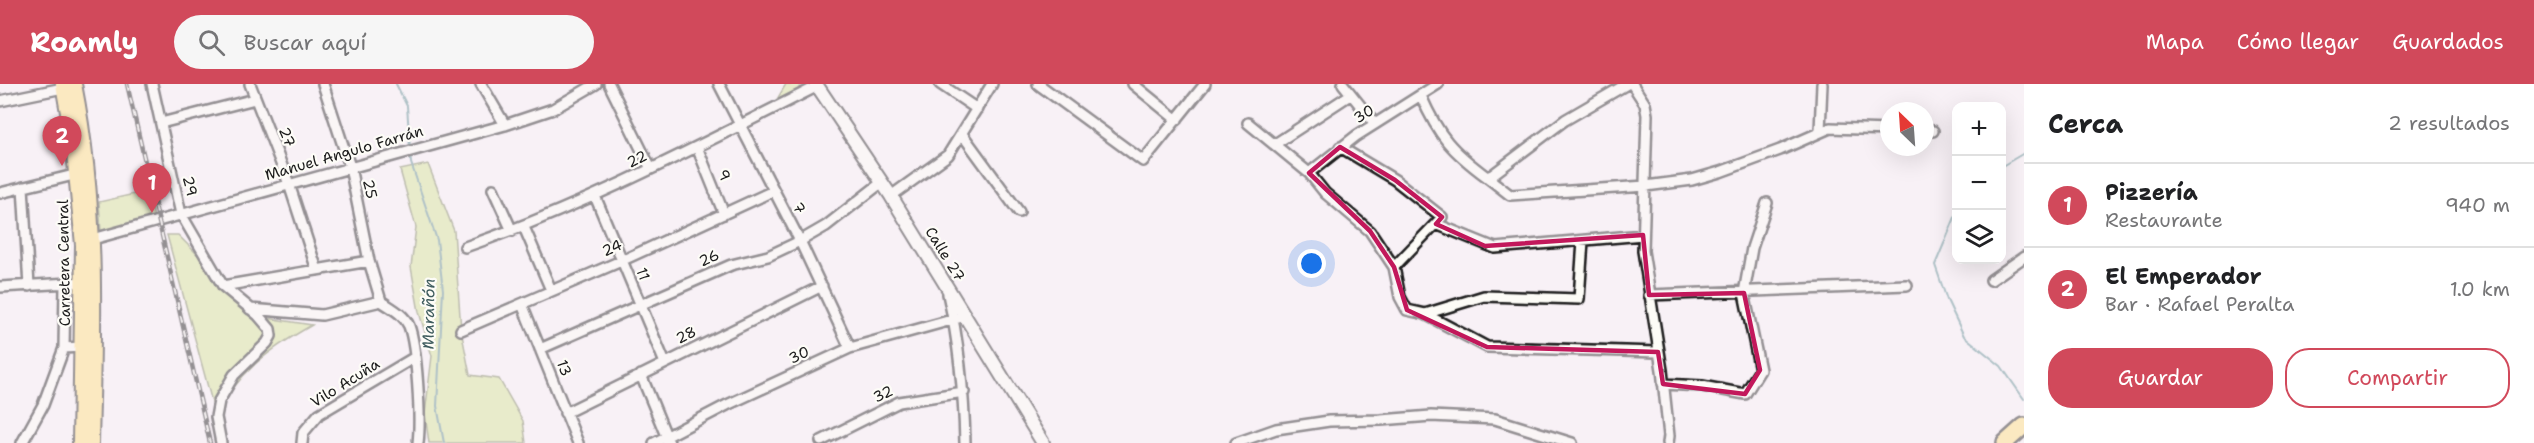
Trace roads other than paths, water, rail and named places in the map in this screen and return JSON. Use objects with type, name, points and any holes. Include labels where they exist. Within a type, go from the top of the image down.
[{"type":"highway","points":[[2005,442],[2024,426]]},
{"type":"main road","name":"Carretera Central","points":[[67,85],[89,282],[91,443]]},
{"type":"main road","name":"Carretera Central","points":[[67,85],[85,139],[93,239],[82,347],[80,443]]},
{"type":"main road","name":"Calle 27","points":[[817,85],[891,196],[946,285],[960,318],[1043,443]]},
{"type":"street","name":"29","points":[[152,84],[181,214],[223,286],[270,329],[271,336],[267,343],[234,375],[219,401],[216,417],[221,443]]},
{"type":"street","name":"27","points":[[250,84],[289,184],[317,270]]},
{"type":"street","name":"25","points":[[323,84],[350,167],[369,261],[381,301]]},
{"type":"street","points":[[481,84],[505,125]]},
{"type":"street","name":"Manuel Angulo Farrán","points":[[93,239],[505,125],[553,109],[596,84]]},
{"type":"street","points":[[609,84],[651,169]]},
{"type":"street","name":"7","points":[[719,84],[800,241],[850,348]]},
{"type":"street","points":[[940,84],[977,109]]},
{"type":"street","points":[[891,196],[948,155],[992,84]]},
{"type":"street","points":[[1038,84],[1143,161],[1205,84]]},
{"type":"street","points":[[1133,84],[1177,120]]},
{"type":"street","points":[[1343,84],[1375,124]]},
{"type":"street","name":"30","points":[[1309,173],[1340,147],[1438,84]]},
{"type":"street","points":[[1487,177],[1492,176],[1565,120],[1627,84]]},
{"type":"street","points":[[1632,84],[1647,110],[1644,265],[1663,384],[1668,443]]},
{"type":"street","points":[[1820,131],[1822,84]]},
{"type":"street","points":[[0,101],[67,85]]},
{"type":"street","name":"22","points":[[465,247],[524,227],[595,196],[817,85]]},
{"type":"street","points":[[1275,144],[1350,95]]},
{"type":"street","points":[[1421,96],[1443,139],[1462,158],[1510,195],[1646,186],[1692,180],[1780,150],[1830,128],[1880,130]]},
{"type":"street","points":[[161,123],[255,99]]},
{"type":"street","points":[[1248,123],[1309,173],[1325,193],[1370,231],[1394,267],[1400,297],[1407,310],[1425,314],[1487,347],[1658,352]]},
{"type":"street","points":[[962,134],[1019,212]]},
{"type":"street","name":"9","points":[[696,147],[724,214]]},
{"type":"street","points":[[1340,147],[1395,180],[1442,217],[1394,267]]},
{"type":"street","points":[[0,193],[78,174]]},
{"type":"street","name":"26","points":[[540,349],[731,265],[768,256],[800,241],[826,226],[881,183]]},
{"type":"street","points":[[23,187],[28,286]]},
{"type":"street","points":[[493,189],[512,231]]},
{"type":"street","name":"24","points":[[460,330],[621,261],[773,191]]},
{"type":"street","name":"11","points":[[595,196],[665,363]]},
{"type":"street","points":[[1663,384],[1702,386],[1745,394],[1760,370],[1744,293],[1752,248],[1767,203]]},
{"type":"street","points":[[1436,224],[1485,246],[1495,248],[1643,235]]},
{"type":"street","points":[[524,227],[551,290]]},
{"type":"street","points":[[1425,314],[1484,297],[1580,299],[1583,241]]},
{"type":"street","points":[[1991,280],[2024,257]]},
{"type":"street","points":[[223,286],[369,261]]},
{"type":"street","points":[[0,287],[89,282]]},
{"type":"street","points":[[22,443],[43,405],[64,348],[65,283]]},
{"type":"street","points":[[1649,295],[1907,285]]},
{"type":"street","name":"28","points":[[565,413],[822,286]]},
{"type":"street","points":[[250,309],[322,315],[381,301],[401,314],[408,324],[415,357],[418,443]]},
{"type":"street","name":"13","points":[[522,304],[578,443]]},
{"type":"street","points":[[960,318],[965,443]]},
{"type":"street","name":"30","points":[[654,443],[668,439],[850,348],[960,318]]},
{"type":"street","points":[[64,348],[82,347]]},
{"type":"street","name":"Vilo Acuña","points":[[302,443],[303,433],[320,414],[415,357]]},
{"type":"street","points":[[641,375],[668,439]]},
{"type":"street","name":"32","points":[[821,441],[899,402],[964,392]]},
{"type":"street","points":[[1236,443],[1276,429],[1329,421],[1431,416],[1495,419],[1572,443]]},
{"type":"waterway","name":"Marañón","points":[[396,84],[407,106],[410,148]]},
{"type":"waterway","name":"Marañón","points":[[410,153],[411,163],[437,240],[443,290],[437,406],[444,443]]},
{"type":"waterway","points":[[2006,164],[2024,153]]},
{"type":"waterway","points":[[1952,225],[1935,265],[1947,300],[1964,336],[2001,366],[2024,399]]},
{"type":"railway","points":[[127,84],[210,443]]},
{"type":"place","name":"El Emperador","points":[[62,166]]},
{"type":"place","name":"Pizzería","points":[[152,213]]}]
